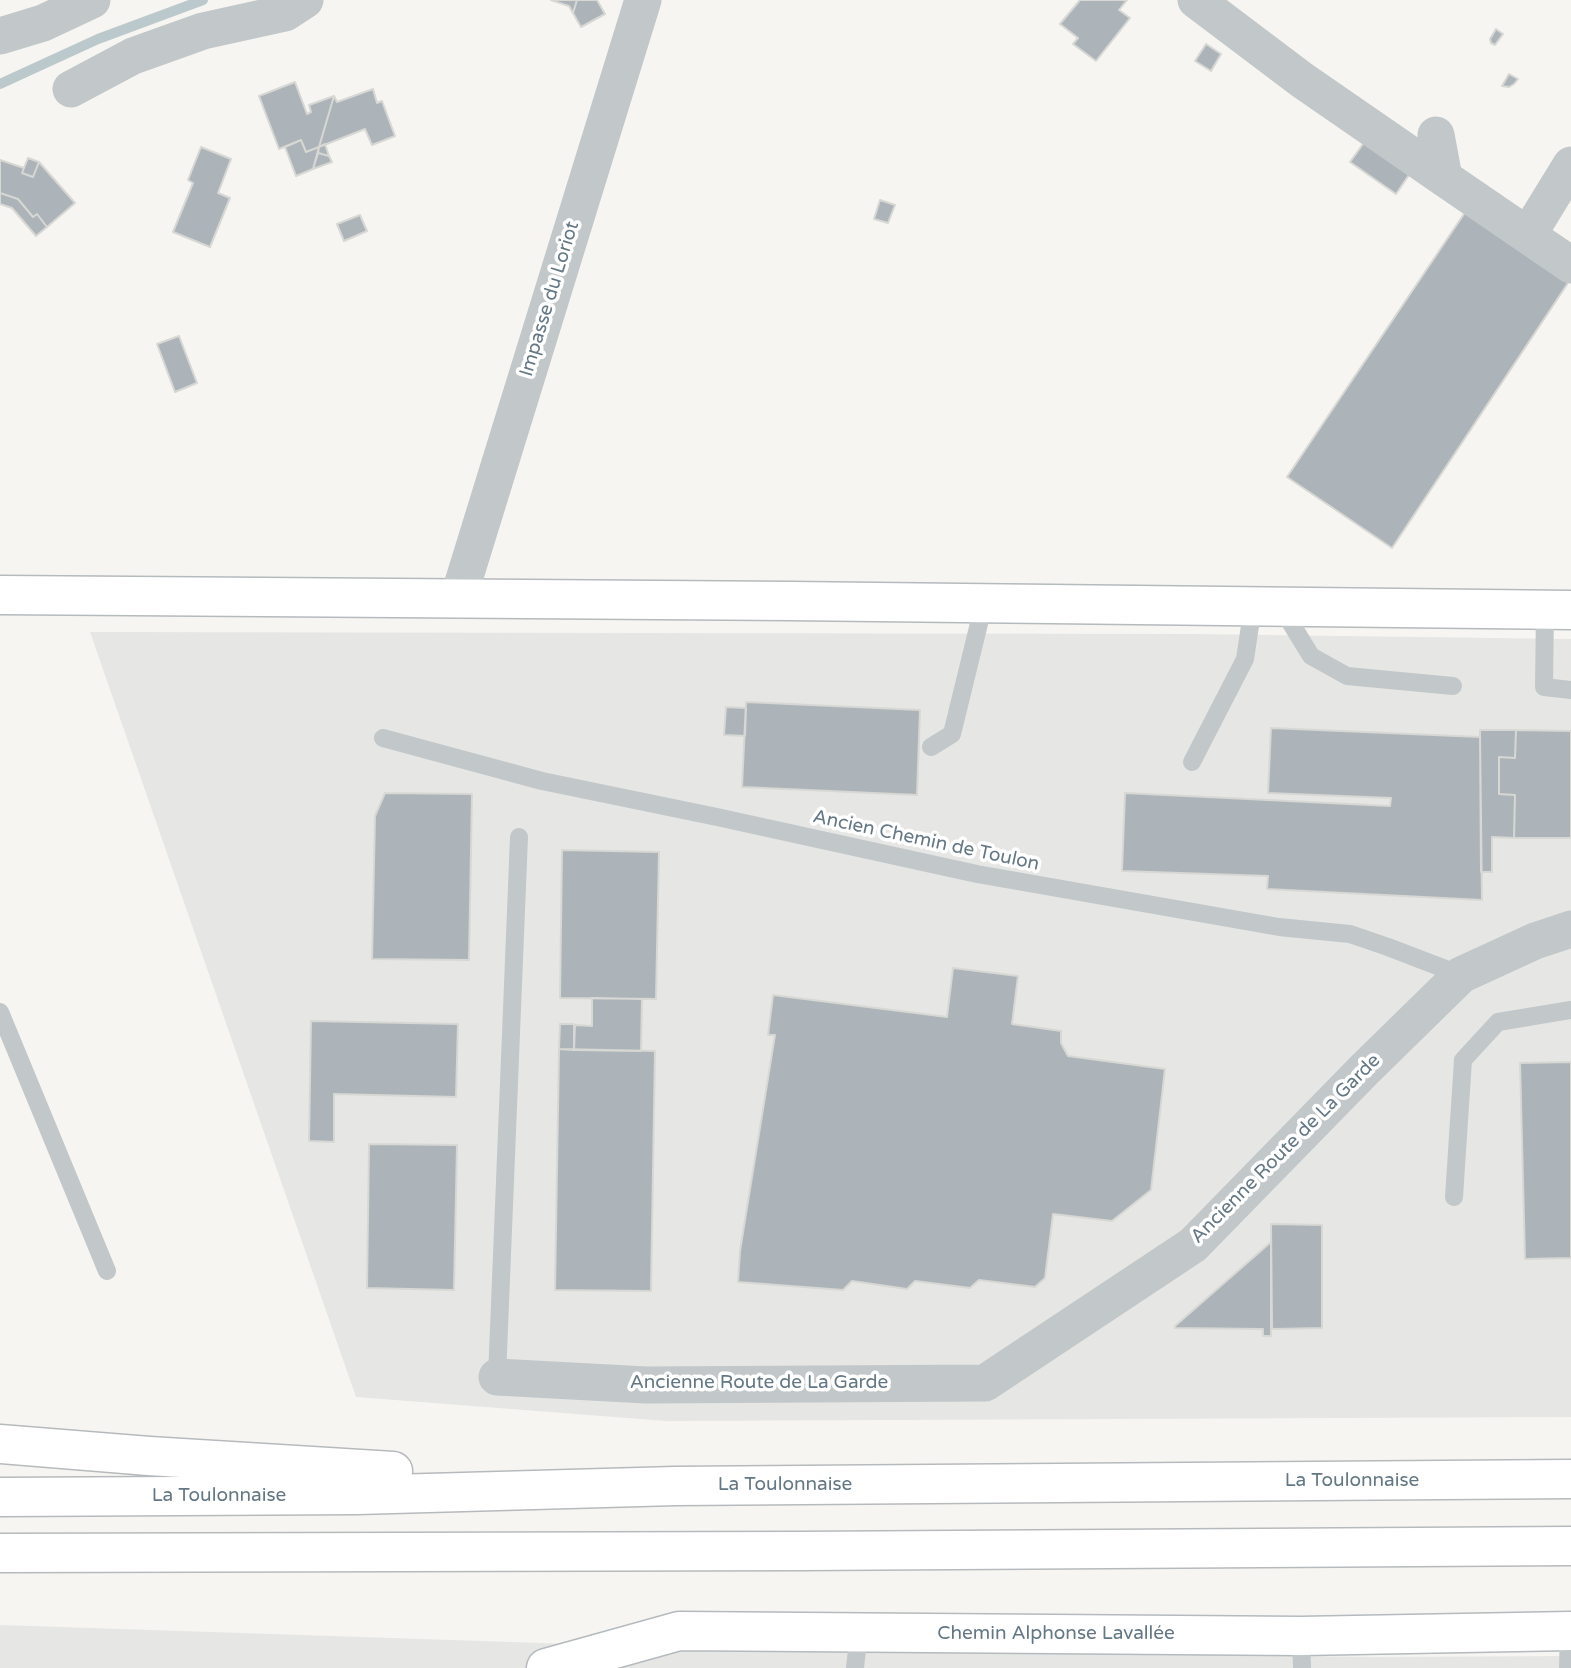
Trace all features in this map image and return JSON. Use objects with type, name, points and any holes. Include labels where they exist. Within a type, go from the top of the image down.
[{"type":"main road","points":[[0,595],[1558,610]]},
{"type":"main road","points":[[0,1444],[295,1465],[675,1486]]},
{"type":"main road","name":"La Toulonnaise","points":[[0,1497],[357,1495],[675,1486],[1571,1479]]},
{"type":"main road","points":[[0,1553],[773,1552],[1571,1546]]},
{"type":"main road","name":"Chemin Alphonse Lavallée","points":[[546,1668],[678,1631],[857,1650],[1301,1652],[1569,1644]]},
{"type":"street","points":[[0,36],[43,23],[92,0]]},
{"type":"street","points":[[71,89],[133,56],[203,31],[285,13],[305,0]]},
{"type":"street","name":"Impasse du Loriot","points":[[458,599],[643,0]]},
{"type":"street","points":[[1196,0],[1302,80],[1571,265]]},
{"type":"street","points":[[1436,135],[1444,178]]},
{"type":"street","points":[[1528,235],[1571,165]]},
{"type":"street","name":"Ancienne Route de La Garde","points":[[497,1377],[646,1385],[985,1382],[1193,1245],[1461,975],[1535,941],[1571,929]]},
{"type":"lane","points":[[931,747],[952,734],[984,603]]},
{"type":"lane","points":[[1192,762],[1245,659],[1267,607],[1311,656],[1347,676],[1453,686]]},
{"type":"lane","points":[[1558,610],[1544,687],[1571,690]]},
{"type":"lane","name":"Ancien Chemin de Toulon","points":[[383,738],[542,781],[977,874],[1279,927],[1350,934],[1461,975]]},
{"type":"lane","points":[[497,1377],[519,838]]},
{"type":"lane","points":[[1454,1197],[1463,1060],[1498,1022],[1571,1010]]},
{"type":"lane","points":[[0,1012],[107,1271]]},
{"type":"shaded area","points":[[90,632],[1191,634],[1571,639],[1571,1417],[666,1421],[356,1397]]},
{"type":"shaded area","points":[[0,1625],[722,1649],[1380,1657],[1571,1656],[1571,1668],[0,1668]]},
{"type":"building","points":[[551,0],[577,0],[573,13],[569,6]]},
{"type":"building","points":[[577,0],[597,0],[605,14],[581,27],[573,13]]},
{"type":"building","points":[[1080,0],[1127,0],[1119,10],[1130,18],[1096,61],[1073,44],[1078,38],[1060,24]]},
{"type":"building","points":[[1496,29],[1503,34],[1495,45],[1490,39]]},
{"type":"building","points":[[1206,44],[1221,54],[1211,71],[1195,61]]},
{"type":"building","points":[[1509,74],[1518,79],[1509,87],[1502,86]]},
{"type":"building","points":[[295,82],[307,114],[311,112],[309,105],[334,96],[319,147],[306,152],[301,140],[279,149],[259,96]]},
{"type":"building","points":[[373,89],[377,103],[382,101],[395,136],[372,145],[365,129],[319,147],[334,96],[337,102]]},
{"type":"building","points":[[301,140],[306,152],[319,147],[313,169],[296,176],[285,147]]},
{"type":"building","points":[[1366,140],[1411,172],[1396,194],[1350,162]]},
{"type":"building","points":[[325,144],[329,156],[318,153],[319,147]]},
{"type":"building","points":[[201,147],[231,159],[218,193],[230,198],[210,247],[173,232],[193,183],[188,180]]},
{"type":"building","points":[[318,153],[329,156],[332,162],[313,169]]},
{"type":"building","points":[[28,158],[39,162],[33,177],[22,173]]},
{"type":"building","points":[[0,160],[24,168],[22,173],[33,177],[39,162],[75,203],[47,227],[37,214],[33,217],[18,199],[0,193]]},
{"type":"building","points":[[0,193],[18,199],[33,217],[37,214],[47,227],[36,236],[12,208],[0,204]]},
{"type":"building","points":[[880,200],[895,205],[888,223],[874,219]]},
{"type":"building","points":[[1466,211],[1570,280],[1392,548],[1287,477]]},
{"type":"building","points":[[360,215],[367,231],[344,241],[337,224]]},
{"type":"building","points":[[179,336],[197,383],[175,392],[157,344]]},
{"type":"building","points":[[746,702],[920,710],[917,795],[742,787]]},
{"type":"building","points":[[726,707],[746,708],[745,736],[724,735]]},
{"type":"building","points":[[1271,728],[1480,737],[1482,900],[1267,889],[1268,876],[1122,871],[1125,793],[1390,806],[1391,798],[1268,793]]},
{"type":"building","points":[[1480,730],[1516,730],[1515,758],[1499,757],[1499,794],[1515,795],[1514,838],[1492,837],[1492,872],[1481,872]]},
{"type":"building","points":[[1516,730],[1571,731],[1571,838],[1514,838],[1515,795],[1499,794],[1499,757],[1515,758]]},
{"type":"building","points":[[385,793],[472,794],[469,960],[372,959],[375,816]]},
{"type":"building","points":[[562,850],[659,852],[656,999],[560,998]]},
{"type":"building","points":[[953,968],[1018,976],[1012,1024],[1061,1031],[1061,1043],[1068,1056],[1165,1069],[1151,1190],[1112,1221],[1053,1214],[1045,1278],[1035,1287],[979,1280],[970,1288],[915,1281],[907,1289],[852,1281],[843,1290],[738,1282],[740,1251],[775,1035],[768,1035],[773,995],[947,1017]]},
{"type":"building","points":[[592,998],[642,999],[641,1051],[574,1050],[575,1025],[592,1026]]},
{"type":"building","points":[[311,1021],[458,1024],[456,1097],[334,1094],[334,1142],[309,1141]]},
{"type":"building","points":[[560,1024],[574,1024],[574,1050],[559,1049]]},
{"type":"building","points":[[559,1049],[655,1051],[651,1291],[555,1290]]},
{"type":"building","points":[[1571,1062],[1571,1258],[1525,1259],[1520,1063]]},
{"type":"building","points":[[369,1144],[457,1145],[454,1290],[367,1288]]},
{"type":"building","points":[[1271,1224],[1322,1225],[1322,1328],[1272,1329]]},
{"type":"building","points":[[1271,1242],[1271,1336],[1263,1336],[1263,1329],[1175,1328],[1175,1326]]},
{"type":"waterway","points":[[0,84],[98,39],[203,0]]}]
